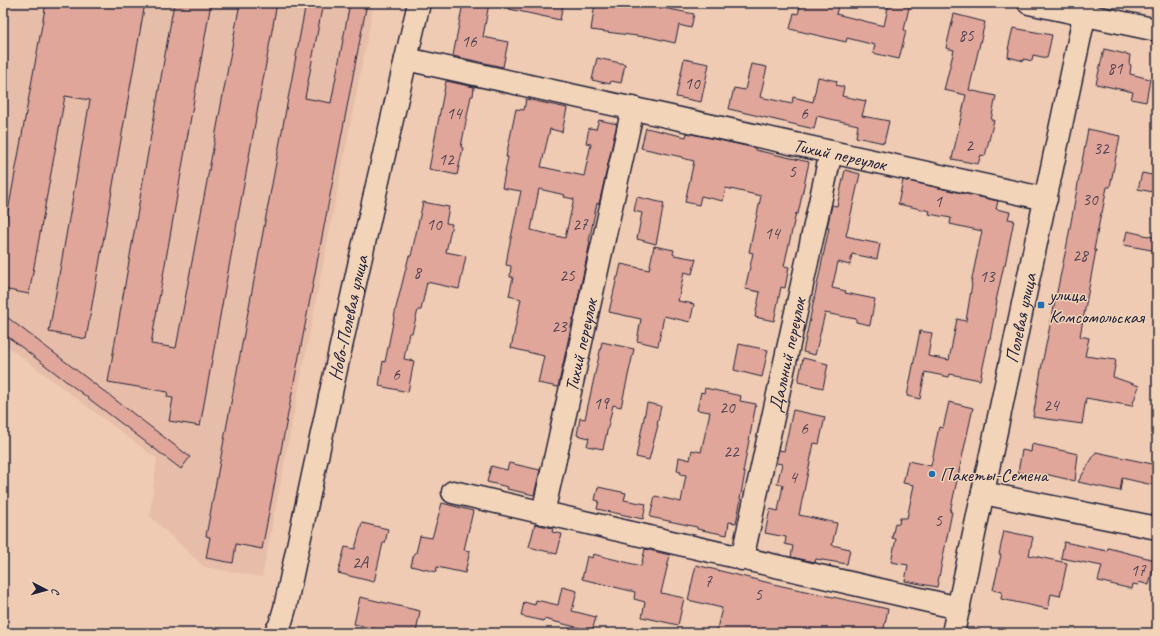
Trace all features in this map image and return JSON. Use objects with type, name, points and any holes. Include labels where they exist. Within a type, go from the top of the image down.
[{"type":"street","name":"Ново-Полевая улица","points":[[275,633],[280,625],[285,608],[315,461],[419,3]]},
{"type":"street","points":[[1029,3],[1086,9],[1157,30]]},
{"type":"street","name":"Полевая улица","points":[[954,633],[1086,9]]},
{"type":"street","name":"Тихий переулок","points":[[406,58],[1046,199]]},
{"type":"street","name":"Тихий переулок","points":[[544,513],[633,108]]},
{"type":"street","name":"Дальний переулок","points":[[742,559],[830,152]]},
{"type":"street","points":[[453,492],[959,608]]},
{"type":"street","points":[[983,494],[1157,528]]},
{"type":"shaded area","points":[[3,3],[374,3],[262,577],[204,567],[150,516],[157,459],[3,343]]},
{"type":"building","points":[[46,3],[145,3],[86,339],[49,332],[90,100],[65,96],[29,294],[3,289],[3,239]]},
{"type":"building","points":[[174,3],[211,3],[151,344],[176,348],[240,3],[277,3],[200,426],[169,421],[173,398],[167,397],[168,392],[108,382]]},
{"type":"building","points":[[306,3],[323,3],[305,98],[331,103],[350,3],[367,3],[262,549],[236,544],[233,563],[206,558],[210,537],[206,536]]},
{"type":"building","points":[[463,3],[489,3],[483,37],[508,42],[503,67],[453,56]]},
{"type":"building","points":[[510,3],[549,3],[563,5],[560,20],[509,9]]},
{"type":"building","points":[[595,3],[651,3],[660,5],[659,7],[694,14],[691,28],[679,25],[675,43],[645,36],[591,30]]},
{"type":"building","points":[[801,3],[839,3],[836,14],[884,26],[889,3],[910,3],[904,30],[906,31],[899,59],[873,53],[875,45],[847,38],[846,42],[790,29],[794,13],[798,14]]},
{"type":"building","points":[[954,14],[985,22],[969,90],[996,96],[991,120],[994,120],[985,156],[981,155],[978,164],[952,159],[966,95],[944,90],[954,50],[946,48]]},
{"type":"building","points":[[1013,28],[1052,35],[1047,58],[1033,55],[1032,61],[1024,59],[1024,61],[1008,57],[1008,49]]},
{"type":"building","points":[[1104,49],[1130,55],[1130,74],[1150,79],[1146,102],[1131,99],[1133,92],[1096,84]]},
{"type":"building","points":[[597,58],[625,64],[621,83],[611,81],[610,84],[592,80]]},
{"type":"building","points":[[684,59],[709,64],[701,102],[676,97]]},
{"type":"building","points":[[751,64],[767,67],[760,97],[792,104],[793,97],[813,102],[818,77],[837,81],[836,85],[844,87],[842,96],[866,101],[862,116],[889,121],[884,143],[856,137],[858,125],[817,116],[814,129],[729,109],[734,88],[745,90]]},
{"type":"building","points":[[446,81],[474,87],[461,147],[463,148],[457,175],[429,169]]},
{"type":"building","points":[[526,99],[567,108],[562,132],[550,129],[541,167],[584,176],[591,144],[586,143],[589,128],[596,129],[599,120],[617,124],[599,204],[597,203],[574,318],[558,387],[538,383],[544,356],[511,348],[521,299],[509,296],[513,277],[510,277],[511,266],[506,265],[521,191],[502,188],[508,157],[506,157],[516,109],[524,110]],"holes":[[[539,189],[565,195],[564,197],[574,199],[565,238],[531,230]]]},
{"type":"building","points":[[646,128],[686,137],[687,133],[809,162],[798,214],[796,213],[784,266],[789,267],[785,288],[781,287],[774,321],[755,317],[760,292],[745,289],[753,253],[749,252],[761,196],[726,188],[723,201],[701,196],[699,205],[685,202],[694,161],[641,148]]},
{"type":"building","points":[[1088,129],[1120,136],[1110,187],[1107,187],[1101,213],[1094,250],[1096,250],[1080,336],[1089,338],[1085,356],[1116,360],[1113,377],[1139,386],[1132,406],[1086,398],[1082,424],[1033,417]]},
{"type":"building","points":[[845,170],[860,174],[846,236],[880,244],[877,259],[852,254],[850,265],[838,262],[832,288],[846,291],[845,293],[875,299],[870,325],[856,322],[856,319],[825,313],[815,355],[803,352],[829,228],[827,228],[832,205],[837,206]]},
{"type":"building","points":[[1142,173],[1157,176],[1157,193],[1138,189]]},
{"type":"building","points":[[903,180],[998,201],[996,209],[1010,212],[1008,219],[1014,220],[996,301],[990,339],[980,380],[950,374],[949,377],[925,372],[920,399],[907,396],[920,331],[932,333],[928,356],[949,360],[957,319],[966,321],[971,283],[982,231],[950,224],[951,218],[929,214],[930,211],[898,204]]},
{"type":"building","points":[[637,197],[664,203],[656,244],[637,239],[642,213],[634,211]]},
{"type":"building","points":[[423,202],[449,207],[446,223],[452,224],[446,252],[466,256],[459,289],[427,282],[421,310],[418,310],[412,333],[409,333],[404,359],[414,361],[408,392],[379,386],[383,361],[385,362],[396,308],[409,256],[411,256]]},
{"type":"building","points":[[1127,231],[1157,238],[1157,251],[1124,245]]},
{"type":"building","points":[[654,246],[674,250],[674,255],[696,259],[692,274],[684,272],[678,301],[694,304],[690,322],[664,316],[658,346],[637,341],[641,319],[609,312],[621,264],[649,270]]},
{"type":"building","points":[[3,314],[190,457],[181,469],[3,333]]},
{"type":"building","points":[[602,342],[634,349],[621,407],[613,405],[603,449],[587,446],[589,438],[577,435],[580,418],[585,419]]},
{"type":"building","points":[[739,344],[768,350],[762,377],[734,370]]},
{"type":"building","points":[[803,358],[828,364],[823,388],[798,382]]},
{"type":"building","points":[[705,388],[741,396],[740,401],[756,404],[743,472],[745,473],[736,523],[729,522],[727,535],[650,517],[655,496],[681,502],[686,475],[680,474],[681,472],[677,471],[679,457],[690,460],[692,450],[701,452],[710,412],[697,410],[701,392],[704,393]]},
{"type":"building","points":[[949,402],[973,408],[950,512],[952,512],[937,587],[905,581],[908,565],[891,562],[896,539],[892,538],[895,523],[899,524],[900,518],[907,518],[914,485],[903,483],[908,461],[931,466],[939,427],[943,428]]},
{"type":"building","points":[[647,403],[661,406],[649,460],[636,457]]},
{"type":"building","points":[[793,410],[825,417],[819,444],[814,443],[799,515],[837,523],[832,545],[850,549],[847,564],[816,559],[815,562],[791,557],[793,546],[785,544],[786,537],[765,533],[770,509],[778,511],[783,485],[777,484],[782,464],[776,463],[779,450],[784,451]]},
{"type":"building","points":[[1032,444],[1078,454],[1075,481],[1045,474],[1044,478],[1018,472],[1022,450],[1031,452]]},
{"type":"building","points":[[1096,452],[1157,465],[1157,486],[1122,478],[1120,491],[1078,482]]},
{"type":"building","points":[[509,463],[540,470],[534,495],[507,489],[508,487],[487,482],[491,466],[507,470]]},
{"type":"building","points":[[598,487],[626,493],[624,500],[646,504],[643,519],[597,509],[599,501],[595,500]]},
{"type":"building","points":[[442,503],[473,511],[464,550],[470,551],[465,573],[437,567],[436,572],[411,566],[420,536],[432,538]]},
{"type":"building","points":[[362,523],[388,529],[385,543],[383,543],[374,582],[338,573],[345,547],[355,549]]},
{"type":"building","points":[[535,524],[553,528],[552,532],[562,534],[557,554],[529,547]]},
{"type":"building","points":[[1004,531],[1033,537],[1029,555],[1067,563],[1060,596],[1051,594],[1048,609],[1001,599],[1002,592],[993,590],[1001,555],[999,554]]},
{"type":"building","points":[[1064,542],[1107,551],[1108,548],[1155,560],[1149,585],[1139,582],[1138,585],[1133,584],[1132,589],[1098,581],[1102,566],[1061,558]]},
{"type":"building","points":[[645,549],[670,555],[661,593],[684,598],[678,625],[642,617],[645,602],[634,599],[635,592],[582,579],[587,556],[592,558],[593,554],[641,566]]},
{"type":"building","points":[[696,565],[782,586],[888,609],[883,633],[716,633],[722,608],[688,600]]},
{"type":"building","points":[[562,587],[577,591],[572,611],[596,617],[592,631],[544,619],[544,621],[521,616],[524,602],[535,605],[536,600],[558,605]]},
{"type":"building","points":[[360,597],[420,611],[416,633],[393,633],[354,624]]},
{"type":"place","name":"улица Комсомольская","points":[[1041,305]]},
{"type":"place","name":"Пакеты-Семена","points":[[932,474]]}]
